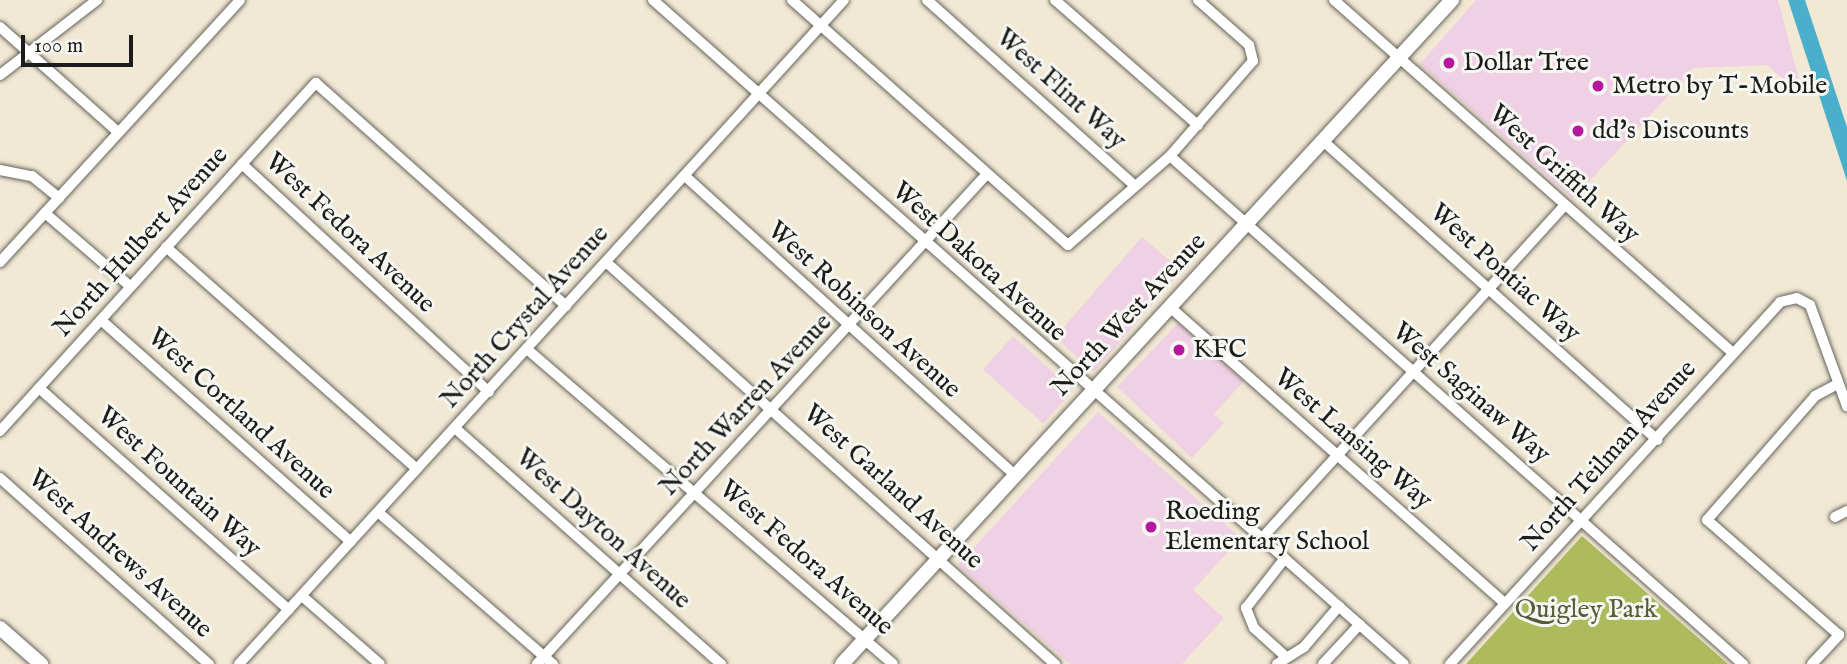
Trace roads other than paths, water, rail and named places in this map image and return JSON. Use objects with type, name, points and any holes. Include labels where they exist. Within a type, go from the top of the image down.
[{"type":"main road","name":"North West Avenue","points":[[842,664],[1452,0]]},
{"type":"main road","points":[[0,628],[41,664]]},
{"type":"street","points":[[0,75],[97,0]]},
{"type":"street","points":[[0,262],[240,0]]},
{"type":"street","name":"West Dakota Avenue","points":[[653,0],[925,244],[1360,624],[1395,661]]},
{"type":"street","points":[[792,0],[818,29],[1069,245],[1134,184],[1170,156],[1254,57],[1198,0]]},
{"type":"street","name":"North Crystal Avenue","points":[[239,664],[528,350],[844,0]]},
{"type":"street","name":"West Flint Way","points":[[927,0],[1134,184]]},
{"type":"street","points":[[1055,0],[1198,125]]},
{"type":"street","name":"West Griffith Way","points":[[1334,0],[1733,354]]},
{"type":"street","points":[[0,27],[118,132]]},
{"type":"street","name":"North Hulbert Avenue","points":[[0,431],[316,83],[566,306]]},
{"type":"street","name":"West Pontiac Way","points":[[1322,140],[1658,440]]},
{"type":"street","name":"West Saginaw Way","points":[[1170,156],[1743,664]]},
{"type":"street","name":"West Fedora Avenue","points":[[242,164],[489,391]]},
{"type":"street","points":[[0,170],[32,176],[59,198]]},
{"type":"street","name":"North Warren Avenue","points":[[545,661],[694,491],[849,328],[986,175]]},
{"type":"street","name":"West Robinson Avenue","points":[[685,176],[849,328],[1015,475]]},
{"type":"street","points":[[1262,538],[1565,205]]},
{"type":"street","points":[[45,213],[130,286]]},
{"type":"street","points":[[166,247],[417,469]]},
{"type":"street","name":"West Garland Avenue","points":[[606,262],[1055,664]]},
{"type":"street","name":"North Teilman Avenue","points":[[1450,664],[1658,440],[1780,302],[1797,298],[1810,304],[1838,384]]},
{"type":"street","name":"West Lansing Way","points":[[1171,308],[1505,604]]},
{"type":"street","name":"West Cortland Avenue","points":[[100,320],[351,542]]},
{"type":"street","name":"West Fedora Avenue","points":[[528,350],[893,664]]},
{"type":"street","points":[[1812,664],[1839,635],[1707,520],[1815,396],[1838,384],[1847,406]]},
{"type":"street","name":"West Fountain Way","points":[[39,388],[289,610]]},
{"type":"street","name":"West Dayton Avenue","points":[[455,428],[721,664]]},
{"type":"street","name":"West Andrews Avenue","points":[[0,478],[209,664]]},
{"type":"street","points":[[1835,517],[1847,511]]},
{"type":"street","points":[[378,512],[545,661]]},
{"type":"street","points":[[1285,558],[1246,608],[1254,628],[1281,660],[1304,647],[1339,606]]},
{"type":"street","points":[[302,596],[380,664]]},
{"type":"street","points":[[1324,664],[1360,624]]},
{"type":"water","points":[[1788,0],[1805,0],[1847,127],[1847,181]]},
{"type":"place","name":"Dollar Tree","points":[[1449,63]]},
{"type":"place","name":"Metro by T-Mobile","points":[[1598,86]]},
{"type":"place","name":"dd's Discounts","points":[[1578,131]]},
{"type":"place","name":"KFC","points":[[1179,350]]},
{"type":"place","name":"Roeding Elementary School","points":[[1151,527]]},
{"type":"park label","name":"Quigley Park","points":[[1586,610]]}]
